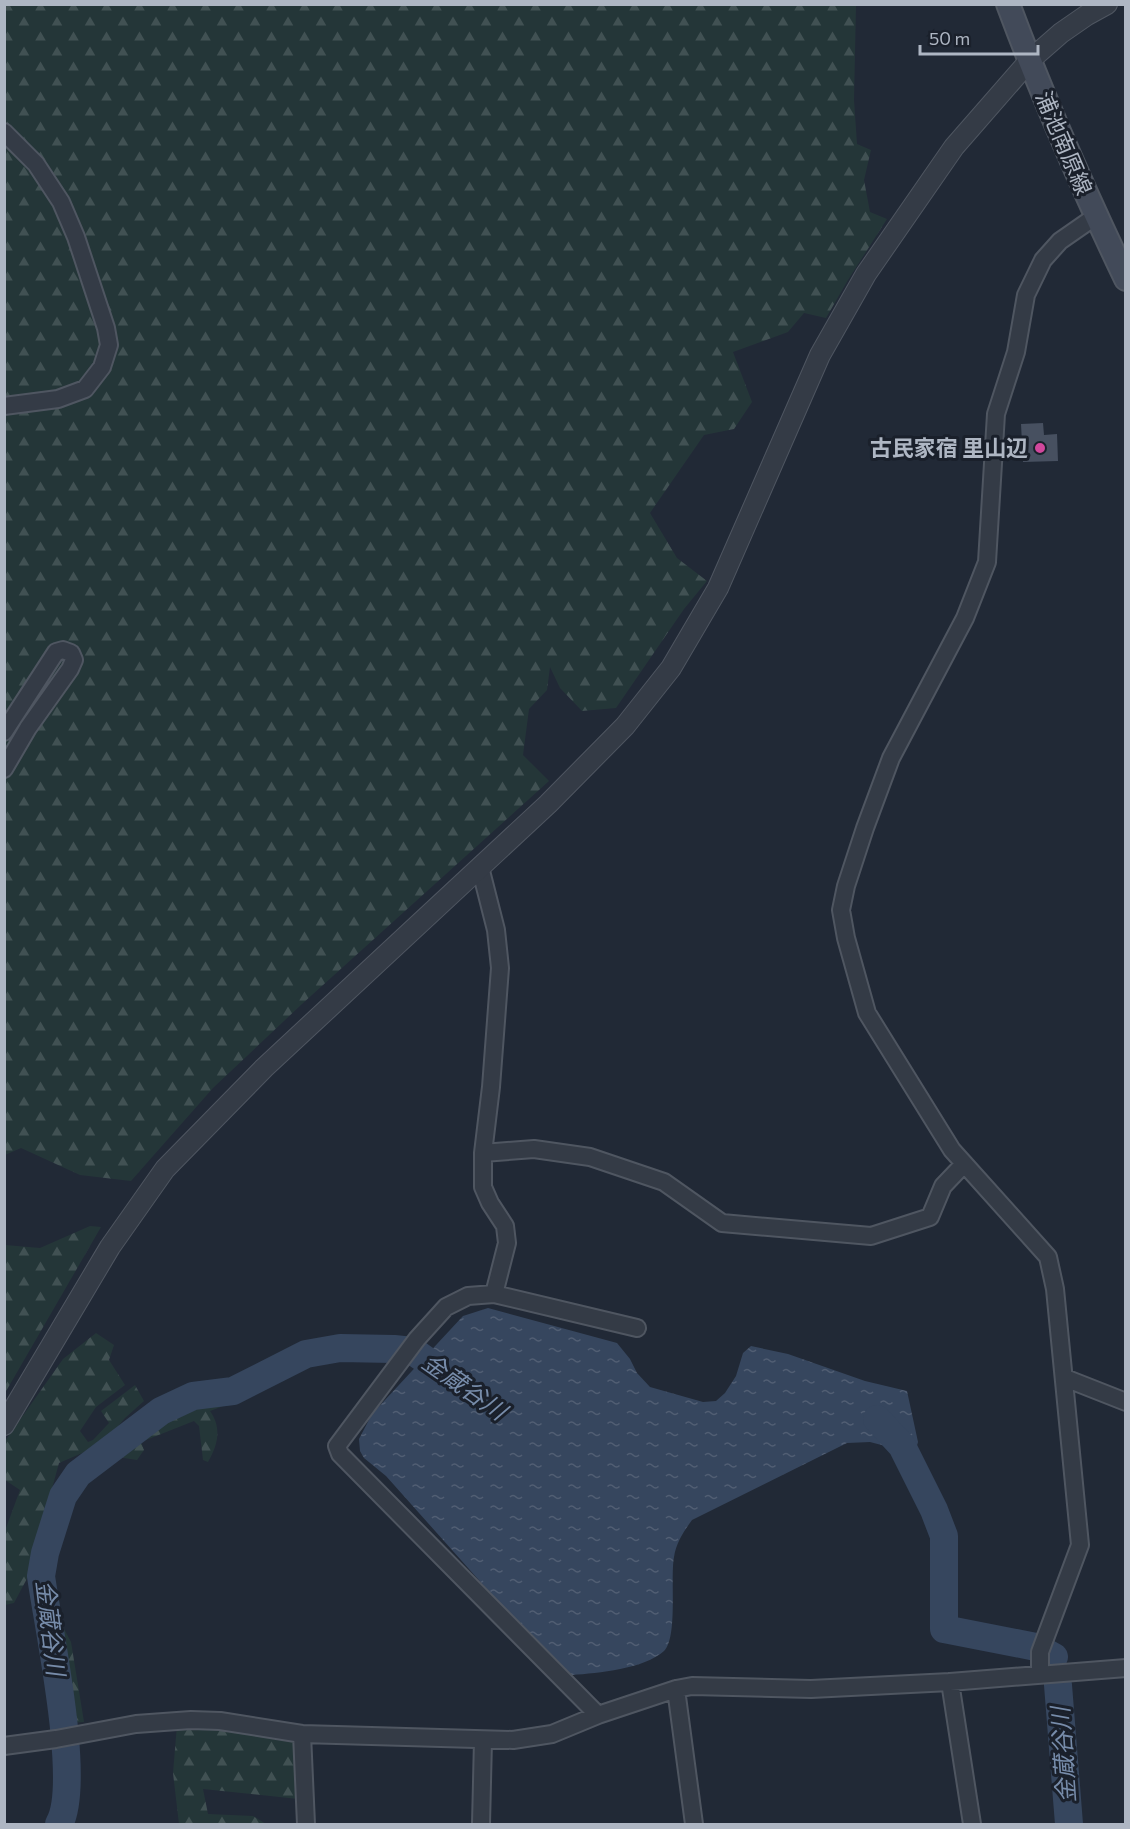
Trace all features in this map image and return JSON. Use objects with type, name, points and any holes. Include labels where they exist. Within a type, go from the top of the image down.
[{"type":"main road","name":"浦池南原線","points":[[1008,4],[1029,61],[1125,279]]},
{"type":"street","points":[[4,1425],[110,1246],[165,1169],[264,1068],[548,804],[625,726],[671,668],[718,588],[820,355],[866,274],[954,147],[1029,61],[1061,33],[1107,4]]},
{"type":"street","points":[[4,132],[36,164],[61,202],[76,237],[106,328],[109,345],[102,367],[85,389],[58,399],[4,406]]},
{"type":"street","points":[[1040,1674],[1041,1649],[1080,1545],[1065,1378],[1055,1289],[1048,1257],[963,1165],[867,1012],[846,938],[841,910],[846,886],[865,828],[891,758],[965,618],[987,562],[996,414],[1016,351],[1026,296],[1043,260],[1060,242],[1096,216]]},
{"type":"street","points":[[4,732],[56,652],[63,650],[71,653],[74,660],[70,669],[28,728],[4,769]]},
{"type":"street","points":[[480,867],[496,930],[500,968],[491,1087],[483,1153],[483,1187],[505,1226],[507,1242],[494,1294]]},
{"type":"street","points":[[483,1153],[534,1149],[590,1157],[664,1182],[722,1223],[871,1236],[930,1217],[943,1186],[963,1165]]},
{"type":"street","points":[[598,1714],[340,1454],[337,1446],[417,1339],[446,1307],[468,1296],[494,1294],[637,1328]]},
{"type":"street","points":[[1065,1378],[1125,1402]]},
{"type":"street","points":[[4,1746],[136,1724],[190,1720],[220,1721],[302,1734],[513,1740],[552,1734],[598,1714],[692,1686],[811,1689],[950,1682],[1125,1668]]},
{"type":"street","points":[[950,1682],[972,1824]]},
{"type":"street","points":[[676,1689],[694,1824]]},
{"type":"street","points":[[302,1734],[306,1824]]},
{"type":"street","points":[[480,1824],[483,1740]]},
{"type":"green space","points":[[5,5],[856,5],[854,100],[857,144],[871,150],[864,180],[870,212],[887,219],[826,318],[804,313],[788,332],[733,352],[752,402],[734,429],[704,435],[650,513],[677,558],[707,581],[684,609],[616,708],[582,711],[560,688],[550,667],[547,690],[529,709],[523,755],[549,781],[302,1004],[213,1088],[131,1181],[80,1175],[21,1148],[5,1155]]},
{"type":"green space","points":[[90,1226],[101,1227],[5,1393],[5,1245],[40,1248]]},
{"type":"green space","points":[[96,1333],[114,1345],[109,1360],[125,1385],[96,1407],[80,1431],[88,1442],[93,1440],[109,1423],[101,1411],[135,1385],[144,1401],[125,1418],[103,1444],[59,1463],[51,1492],[53,1512],[31,1571],[14,1603],[5,1605],[6,1528],[20,1490],[5,1480],[5,1441],[63,1359]]},
{"type":"green space","points":[[253,1387],[244,1398],[210,1411],[216,1424],[217,1436],[208,1462],[203,1460],[199,1426],[194,1421],[141,1442],[144,1450],[137,1460],[124,1458],[118,1451],[166,1413],[194,1403],[231,1397]]},
{"type":"green space","points":[[58,1594],[63,1627],[71,1642],[84,1722],[69,1723],[48,1596]]},
{"type":"green space","points":[[177,1725],[223,1728],[298,1739],[298,1799],[203,1789],[208,1814],[253,1816],[266,1824],[179,1824],[173,1773]]},
{"type":"water","points":[[488,1308],[617,1343],[630,1359],[637,1373],[650,1387],[703,1402],[716,1401],[725,1393],[736,1376],[743,1353],[751,1346],[788,1354],[865,1381],[907,1391],[918,1442],[916,1449],[893,1448],[870,1442],[847,1443],[692,1520],[675,1552],[671,1634],[664,1651],[633,1666],[572,1675],[552,1662],[386,1476],[364,1458],[360,1451],[359,1439],[372,1414],[463,1316]]},
{"type":"building","name":"古民家宿 里山辺","points":[[1043,423],[1044,435],[1057,434],[1058,461],[1023,462],[1021,424]]},
{"type":"waterway","name":"金蔵谷川","points":[[59,1824],[65,1804],[67,1776],[65,1741],[56,1666],[41,1576],[45,1553],[63,1496],[78,1474],[161,1411],[193,1396],[233,1391],[306,1354],[340,1348],[413,1351],[454,1380]]},
{"type":"waterway","name":"金蔵谷川","points":[[877,1419],[902,1446],[934,1510],[944,1536],[944,1629],[1036,1647],[1054,1657]]},
{"type":"waterway","name":"金蔵谷川","points":[[1058,1685],[1069,1824]]},
{"type":"place","name":"古民家宿 里山辺","points":[[1040,448]]}]
